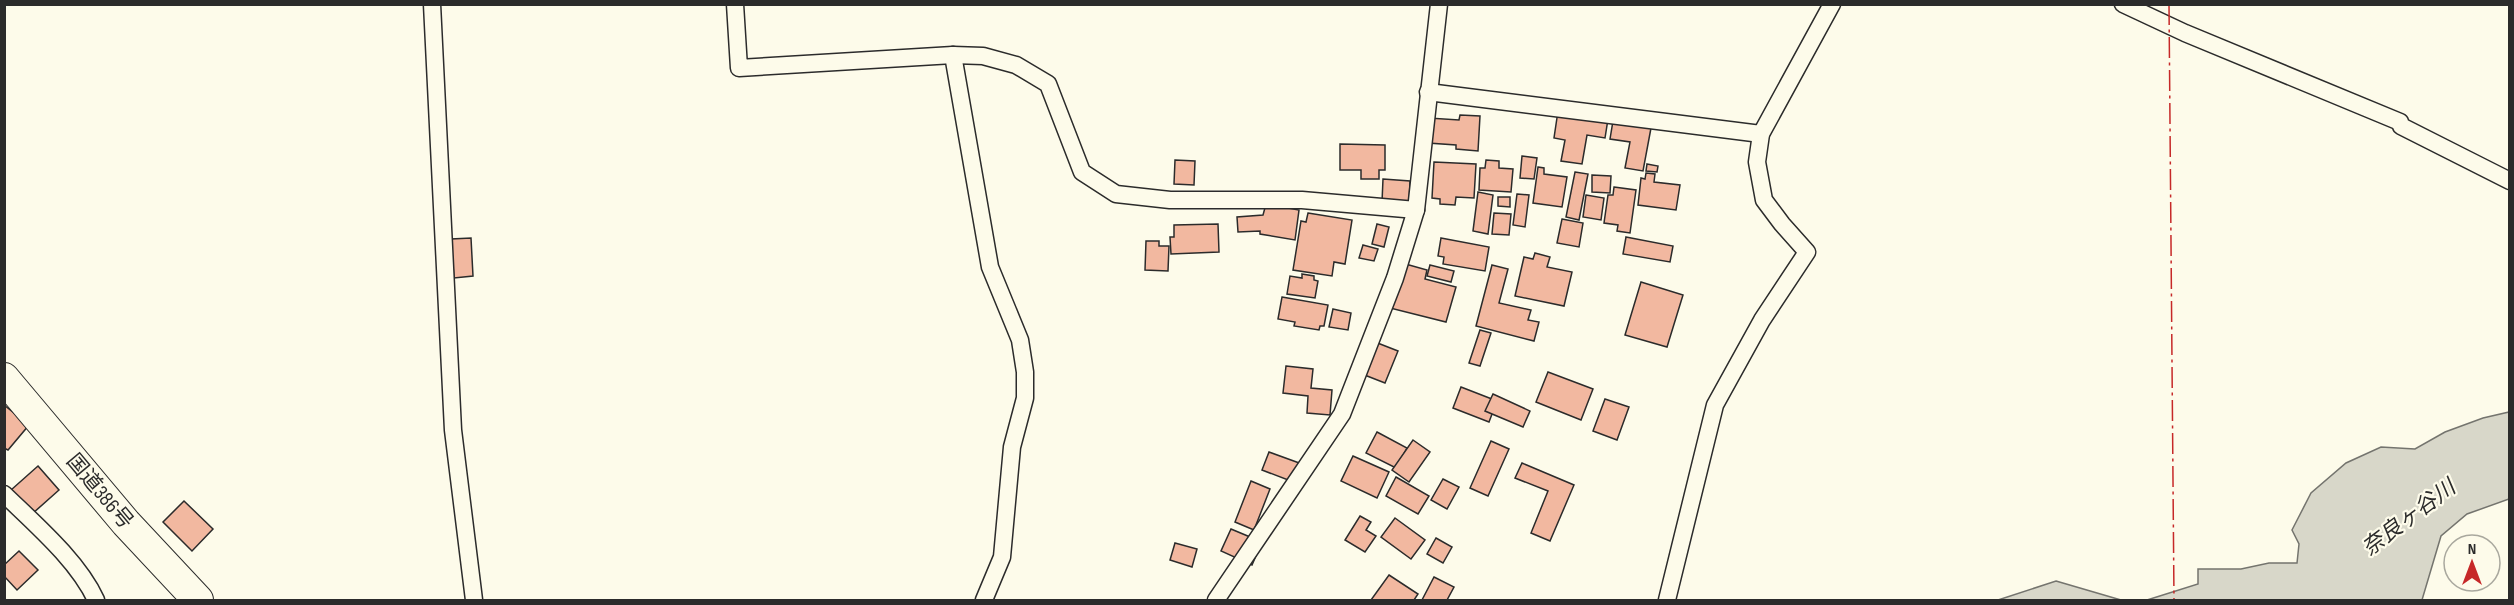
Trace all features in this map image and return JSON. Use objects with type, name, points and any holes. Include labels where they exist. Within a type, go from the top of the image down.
[{"type":"highway","name":"国道386号","points":[[4,378],[126,523],[198,600]]},
{"type":"street","points":[[432,4],[453,430],[474,600]]},
{"type":"street","points":[[735,4],[740,68],[953,55],[983,56],[1016,65],[1048,84],[1082,172],[1116,194],[1170,200],[1302,200],[1416,210]]},
{"type":"street","points":[[1216,600],[1342,414],[1395,278],[1416,210],[1439,4]]},
{"type":"street","points":[[1667,600],[1715,405],[1762,320],[1807,252],[1764,200],[1757,162],[1761,134],[1832,4]]},
{"type":"street","points":[[2124,4],[2185,33],[2400,123],[2401,126],[2510,181]]},
{"type":"street","points":[[953,55],[990,267],[1020,340],[1025,372],[1025,398],[1012,447],[1002,557],[984,600]]},
{"type":"street","points":[[1428,92],[1761,134]]},
{"type":"street","points":[[4,494],[47,536],[90,587],[96,600]]},
{"type":"water","name":"奈良ヶ谷川","points":[[2509,412],[2509,499],[2467,514],[2442,533],[2422,600],[2147,600],[2198,584],[2198,569],[2241,569],[2269,563],[2297,563],[2299,544],[2292,530],[2311,493],[2346,463],[2381,447],[2415,449],[2445,432],[2483,418]]},
{"type":"water","points":[[2056,581],[2121,600],[1998,600]]},
{"type":"building","points":[[1558,111],[1608,119],[1605,138],[1587,135],[1582,164],[1561,161],[1565,140],[1554,138]]},
{"type":"building","points":[[1460,115],[1480,116],[1478,151],[1456,149],[1456,145],[1428,143],[1429,118],[1459,120]]},
{"type":"building","points":[[1613,121],[1651,128],[1643,171],[1625,168],[1630,142],[1610,139]]},
{"type":"building","points":[[1340,144],[1385,145],[1385,170],[1379,170],[1379,179],[1361,179],[1361,170],[1340,170]]},
{"type":"building","points":[[1522,156],[1537,158],[1534,179],[1520,178]]},
{"type":"building","points":[[1175,160],[1195,161],[1194,185],[1174,184]]},
{"type":"building","points":[[1486,160],[1499,161],[1499,168],[1513,169],[1511,192],[1479,190],[1480,168],[1485,168]]},
{"type":"building","points":[[1434,162],[1476,164],[1474,198],[1456,197],[1455,205],[1440,204],[1440,199],[1432,198]]},
{"type":"building","points":[[1647,164],[1658,166],[1657,172],[1646,171]]},
{"type":"building","points":[[1538,167],[1544,168],[1544,174],[1567,177],[1562,207],[1533,203]]},
{"type":"building","points":[[1575,172],[1588,174],[1579,220],[1566,217]]},
{"type":"building","points":[[1646,173],[1655,174],[1654,182],[1680,185],[1676,210],[1638,205],[1641,178],[1645,179]]},
{"type":"building","points":[[1592,175],[1611,176],[1610,193],[1592,192]]},
{"type":"building","points":[[1383,179],[1410,181],[1409,204],[1382,202]]},
{"type":"building","points":[[1614,187],[1636,190],[1630,233],[1617,231],[1618,225],[1604,223],[1608,195],[1613,195]]},
{"type":"building","points":[[1478,192],[1493,195],[1488,234],[1473,231]]},
{"type":"building","points":[[1517,194],[1529,195],[1525,227],[1513,225]]},
{"type":"building","points":[[1586,195],[1604,198],[1601,220],[1583,217]]},
{"type":"building","points":[[1498,197],[1510,197],[1510,207],[1498,206]]},
{"type":"building","points":[[1266,204],[1299,210],[1295,240],[1260,234],[1260,231],[1238,232],[1237,217],[1263,215]]},
{"type":"building","points":[[1308,213],[1352,220],[1345,264],[1334,262],[1332,276],[1293,270],[1301,221],[1306,222]]},
{"type":"building","points":[[1494,213],[1511,214],[1509,235],[1492,234]]},
{"type":"building","points":[[1562,219],[1583,223],[1579,247],[1557,243]]},
{"type":"building","points":[[1218,224],[1219,252],[1171,254],[1170,237],[1174,237],[1174,225]]},
{"type":"building","points":[[1377,224],[1389,227],[1384,247],[1372,244]]},
{"type":"building","points":[[1626,237],[1673,246],[1670,262],[1623,254]]},
{"type":"building","points":[[471,238],[473,276],[454,278],[451,239]]},
{"type":"building","points":[[1441,238],[1489,247],[1485,271],[1443,264],[1444,257],[1438,256]]},
{"type":"building","points":[[1146,241],[1159,241],[1159,246],[1169,246],[1168,271],[1145,270]]},
{"type":"building","points":[[1363,245],[1378,249],[1374,261],[1359,258]]},
{"type":"building","points":[[1535,253],[1550,257],[1547,267],[1572,272],[1564,306],[1515,296],[1524,257],[1533,259]]},
{"type":"building","points":[[1402,263],[1427,270],[1425,279],[1456,287],[1446,322],[1390,308]]},
{"type":"building","points":[[1430,265],[1454,271],[1451,282],[1427,276]]},
{"type":"building","points":[[1492,265],[1508,269],[1499,303],[1531,310],[1528,320],[1539,322],[1534,341],[1476,326]]},
{"type":"building","points":[[1302,274],[1314,276],[1314,280],[1318,281],[1315,298],[1287,294],[1290,276],[1302,278]]},
{"type":"building","points":[[1641,282],[1683,295],[1667,347],[1625,335]]},
{"type":"building","points":[[1282,297],[1328,305],[1324,326],[1320,326],[1319,330],[1294,326],[1295,322],[1278,319]]},
{"type":"building","points":[[1333,309],[1351,313],[1348,330],[1329,327]]},
{"type":"building","points":[[1480,330],[1491,333],[1480,366],[1469,363]]},
{"type":"building","points":[[1375,342],[1398,351],[1385,383],[1362,374]]},
{"type":"building","points":[[1286,366],[1313,369],[1311,388],[1332,390],[1330,415],[1307,413],[1308,396],[1283,393]]},
{"type":"building","points":[[1548,372],[1593,389],[1581,420],[1536,402]]},
{"type":"building","points":[[1461,387],[1497,401],[1489,422],[1453,408]]},
{"type":"building","points":[[1493,394],[1530,411],[1523,427],[1485,411]]},
{"type":"building","points":[[1605,399],[1629,407],[1617,440],[1593,431]]},
{"type":"building","points":[[4,405],[29,425],[8,450],[4,448]]},
{"type":"building","points":[[1377,432],[1407,448],[1396,468],[1366,453]]},
{"type":"building","points":[[1413,440],[1430,452],[1409,482],[1392,470]]},
{"type":"building","points":[[1491,441],[1509,449],[1488,496],[1470,488]]},
{"type":"building","points":[[1269,452],[1302,464],[1296,483],[1262,470]]},
{"type":"building","points":[[1353,456],[1389,472],[1377,498],[1341,481]]},
{"type":"building","points":[[1522,463],[1574,485],[1550,541],[1531,533],[1548,491],[1515,478]]},
{"type":"building","points":[[38,466],[59,490],[32,514],[11,490]]},
{"type":"building","points":[[1396,477],[1429,496],[1418,514],[1386,496]]},
{"type":"building","points":[[1443,479],[1459,487],[1447,509],[1431,500]]},
{"type":"building","points":[[1251,481],[1270,489],[1254,530],[1235,522]]},
{"type":"building","points":[[184,501],[213,529],[192,551],[163,522]]},
{"type":"building","points":[[1360,516],[1371,522],[1366,530],[1376,536],[1365,552],[1345,540]]},
{"type":"building","points":[[1395,518],[1425,540],[1411,559],[1381,537]]},
{"type":"building","points":[[1231,529],[1262,542],[1252,565],[1221,551]]},
{"type":"building","points":[[1436,538],[1452,547],[1443,563],[1427,554]]},
{"type":"building","points":[[1175,543],[1197,549],[1192,567],[1170,560]]},
{"type":"building","points":[[19,551],[38,570],[17,590],[4,576],[4,565]]},
{"type":"building","points":[[1389,575],[1418,594],[1414,600],[1371,600]]},
{"type":"building","points":[[1434,577],[1454,587],[1447,600],[1422,600]]},
{"type":"power","points":[[2169,4],[2174,600]]}]
